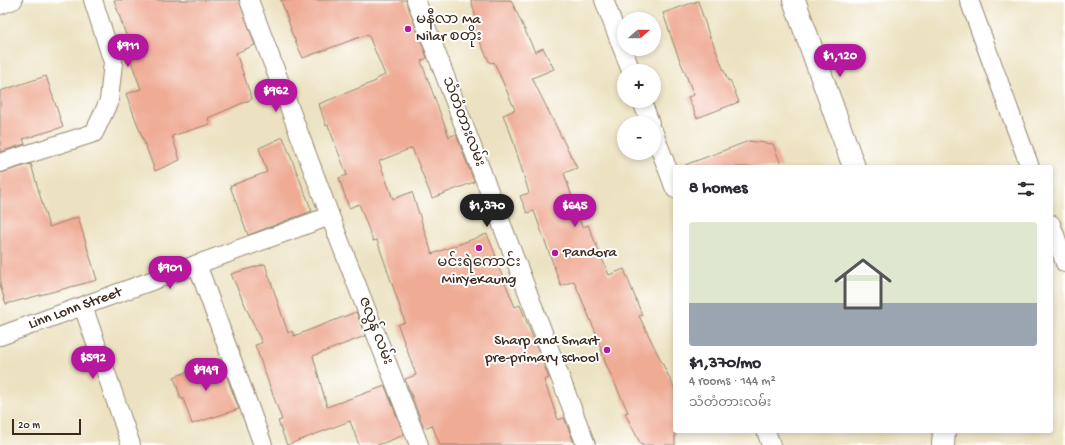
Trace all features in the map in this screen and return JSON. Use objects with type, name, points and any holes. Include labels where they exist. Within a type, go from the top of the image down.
[{"type":"main road","points":[[794,0],[853,165]]},
{"type":"street","points":[[0,5],[13,0]]},
{"type":"street","points":[[0,163],[94,133],[109,101],[113,62],[93,0]]},
{"type":"street","name":"ဇလွန် လမ်း","points":[[249,0],[330,216],[419,445]]},
{"type":"street","name":"သံတံတားလမ်း","points":[[416,0],[586,445]]},
{"type":"street","points":[[604,0],[628,64]]},
{"type":"street","points":[[969,0],[1029,165]]},
{"type":"street","points":[[661,152],[673,184]]},
{"type":"street","name":"Linn Lonn Street","points":[[0,336],[330,216]]},
{"type":"street","points":[[1053,230],[1065,263]]},
{"type":"street","points":[[198,264],[264,445]]},
{"type":"street","points":[[83,306],[131,445]]},
{"type":"street","points":[[767,433],[771,445]]},
{"type":"building","points":[[114,0],[239,0],[255,45],[236,53],[252,99],[208,118],[210,124],[172,136],[180,160],[155,171],[126,94],[141,89],[124,43],[128,41]]},
{"type":"building","points":[[281,0],[406,0],[427,58],[421,61],[449,137],[456,134],[474,182],[432,198],[412,148],[379,161],[393,199],[412,192],[432,254],[487,234],[496,256],[494,256],[515,307],[520,305],[549,378],[544,380],[558,420],[564,418],[575,445],[440,445],[432,425],[424,428],[405,379],[416,375],[398,325],[405,322],[377,240],[373,241],[359,204],[349,208],[339,178],[347,175],[328,125],[326,126],[319,104],[376,81],[376,79],[385,75],[368,34],[303,58],[290,29]]},
{"type":"building","points":[[471,0],[511,0],[535,52],[543,48],[554,69],[532,78],[577,168],[564,173],[582,227],[588,225],[609,275],[624,269],[642,315],[639,316],[673,385],[673,433],[675,433],[675,445],[641,445],[625,413],[628,412],[605,362],[596,333],[574,281],[561,286],[534,211],[527,213],[520,196],[529,193],[511,134],[503,115],[515,110],[494,62],[490,63],[470,21],[476,18]]},
{"type":"building","points":[[698,1],[710,38],[728,81],[730,80],[739,102],[697,118],[688,97],[694,95],[663,13]]},
{"type":"building","points":[[46,76],[63,127],[23,139],[25,144],[0,152],[0,91]]},
{"type":"building","points":[[283,137],[312,211],[248,235],[230,186],[267,172],[259,148]]},
{"type":"building","points":[[749,141],[773,144],[781,165],[685,165]]},
{"type":"building","points":[[31,164],[49,227],[78,217],[97,280],[6,304],[0,285],[0,173]]},
{"type":"building","points":[[265,264],[288,333],[292,331],[294,336],[356,312],[365,336],[313,356],[327,407],[385,386],[404,435],[378,445],[359,445],[350,421],[287,445],[278,421],[282,420],[255,345],[262,343],[231,274]]},
{"type":"building","points":[[220,359],[239,409],[192,424],[183,398],[181,399],[174,377]]},
{"type":"place","name":"မနီလာ Ma Nilar စတိုး","points":[[408,29]]},
{"type":"place","name":"မင်းရဲကောင်း MinYeKaung","points":[[479,248]]},
{"type":"place","name":"Pandora","points":[[555,253]]},
{"type":"place","name":"Sharp and Smart pre-primary school","points":[[607,350]]}]
